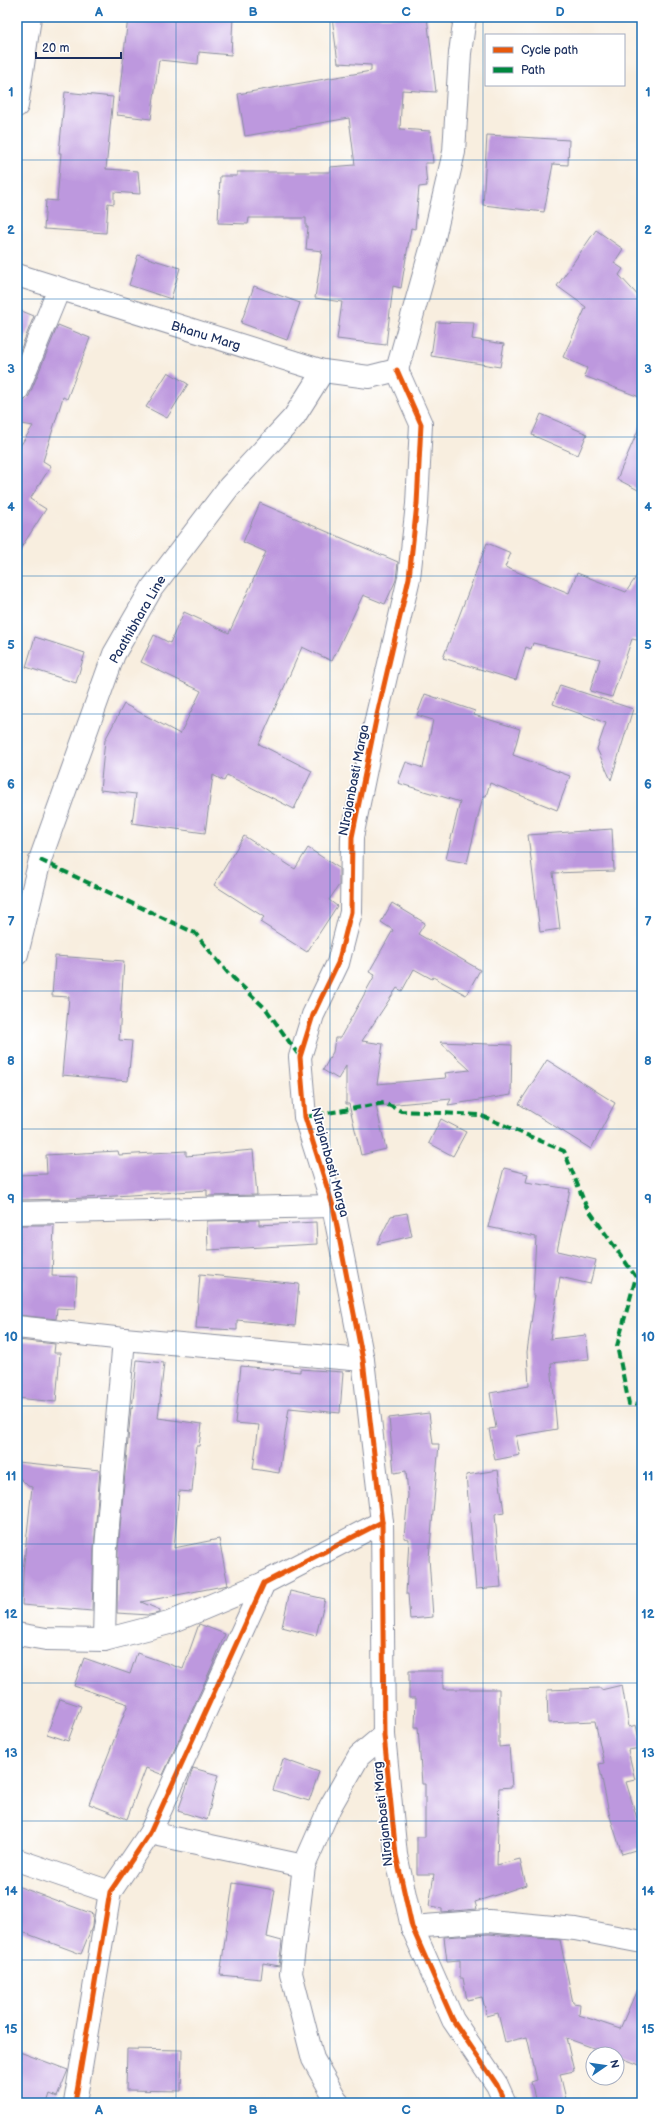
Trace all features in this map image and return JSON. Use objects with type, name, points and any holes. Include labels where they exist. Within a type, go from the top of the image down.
[{"type":"street","points":[[17,106],[30,17]]},
{"type":"street","points":[[397,370],[433,242],[454,152],[460,53],[465,17]]},
{"type":"street","name":"Bhanu Marg","points":[[17,275],[322,371],[369,377],[397,370]]},
{"type":"street","points":[[17,391],[59,289]]},
{"type":"street","name":"NIrajanbasti Marga","points":[[382,1522],[364,1360],[333,1206],[305,1118],[300,1057],[313,1015],[338,963],[351,912],[352,837],[377,715],[409,578],[417,504],[421,424],[397,370]]},
{"type":"street","name":"Paathibhara Line","points":[[17,954],[40,860],[114,654],[152,588],[229,488],[294,417],[322,371]]},
{"type":"street","points":[[17,1213],[333,1206]]},
{"type":"street","points":[[17,1327],[124,1339],[364,1360]]},
{"type":"street","points":[[104,1640],[106,1548],[124,1339]]},
{"type":"street","points":[[17,1634],[46,1639],[104,1640],[169,1623],[264,1582],[382,1522]]},
{"type":"street","name":"NIrajanbasti Marg","points":[[382,1522],[384,1735],[396,1855],[412,1927],[453,2020],[497,2085],[505,2103]]},
{"type":"street","points":[[74,2103],[110,1892],[150,1833],[264,1582]]},
{"type":"street","points":[[338,2103],[313,2059],[291,1973],[304,1866],[330,1807],[359,1756],[384,1735]]},
{"type":"street","points":[[150,1833],[304,1866]]},
{"type":"street","points":[[17,1860],[110,1892]]},
{"type":"street","points":[[412,1927],[489,1921],[575,1929],[642,1942]]},
{"type":"building","points":[[128,17],[233,17],[231,55],[199,52],[198,64],[159,60],[151,119],[117,115]]},
{"type":"building","points":[[332,17],[427,17],[436,92],[402,90],[400,129],[430,131],[433,163],[425,163],[427,186],[419,187],[415,229],[411,228],[401,288],[393,286],[386,345],[337,339],[342,302],[315,298],[322,251],[306,249],[308,227],[306,227],[306,218],[249,218],[248,224],[218,223],[220,176],[237,176],[237,172],[330,172],[330,167],[355,165],[349,118],[245,136],[238,94],[371,71],[371,65],[338,63]]},
{"type":"building","points":[[65,92],[113,97],[106,169],[138,171],[140,194],[114,192],[114,204],[108,203],[106,233],[44,229],[46,200],[57,201],[61,153],[59,153]]},
{"type":"building","points":[[487,135],[569,140],[568,165],[553,164],[544,212],[483,205]]},
{"type":"building","points":[[596,230],[623,249],[614,263],[623,269],[619,275],[642,300],[642,398],[584,376],[587,368],[563,357],[586,307],[557,286]]},
{"type":"building","points":[[138,255],[180,268],[171,299],[129,285]]},
{"type":"building","points":[[254,286],[300,303],[287,340],[241,323]]},
{"type":"building","points":[[17,309],[34,316],[17,358]]},
{"type":"building","points":[[436,322],[474,323],[472,339],[504,344],[500,367],[431,356]]},
{"type":"building","points":[[58,325],[90,338],[67,399],[63,397],[43,461],[51,466],[30,499],[46,509],[17,554],[17,451],[33,426],[17,423],[17,403],[24,401],[29,396]]},
{"type":"building","points":[[168,372],[188,384],[167,418],[146,407]]},
{"type":"building","points":[[541,414],[587,434],[578,455],[532,435]]},
{"type":"building","points":[[642,421],[642,492],[617,479]]},
{"type":"building","points":[[260,503],[398,562],[396,580],[385,604],[363,595],[332,661],[302,647],[259,744],[312,771],[294,809],[227,775],[224,781],[213,775],[205,833],[132,823],[136,794],[100,790],[105,740],[124,704],[180,734],[201,691],[141,662],[154,635],[170,643],[184,612],[229,633],[266,552],[243,542]]},
{"type":"building","points":[[487,543],[511,553],[505,567],[569,593],[577,573],[626,592],[642,568],[642,641],[632,639],[612,697],[590,691],[600,659],[533,643],[531,649],[526,647],[516,680],[443,658]]},
{"type":"building","points":[[35,637],[85,653],[76,683],[26,667]]},
{"type":"building","points":[[560,685],[633,709],[611,780],[597,749],[606,723],[553,704]]},
{"type":"building","points":[[425,694],[475,711],[474,715],[520,729],[513,755],[570,776],[557,810],[490,783],[486,796],[483,796],[467,863],[446,859],[460,802],[398,783],[406,762],[423,768],[433,720],[417,715]]},
{"type":"building","points":[[612,829],[614,871],[553,873],[560,929],[540,932],[528,835]]},
{"type":"building","points":[[244,836],[295,869],[308,848],[339,868],[339,885],[329,900],[337,906],[307,952],[260,922],[264,917],[214,885]]},
{"type":"building","points":[[392,903],[425,923],[418,934],[480,970],[466,995],[433,977],[432,979],[414,969],[402,991],[397,988],[362,1041],[383,1044],[377,1084],[446,1078],[445,1073],[470,1070],[440,1042],[512,1045],[511,1095],[448,1105],[451,1099],[376,1106],[386,1149],[361,1155],[349,1104],[346,1104],[346,1066],[338,1079],[323,1070],[333,1052],[335,1038],[340,1038],[375,975],[369,972],[393,930],[381,922]]},
{"type":"building","points":[[55,956],[124,961],[119,1040],[132,1041],[128,1081],[62,1075],[69,997],[52,996]]},
{"type":"building","points":[[547,1060],[615,1103],[591,1149],[519,1104]]},
{"type":"building","points":[[441,1119],[466,1132],[453,1156],[429,1143]]},
{"type":"building","points":[[253,1150],[257,1195],[207,1196],[207,1190],[69,1199],[17,1200],[17,1175],[47,1174],[46,1155],[118,1151],[119,1155],[186,1151],[186,1156]]},
{"type":"building","points":[[504,1168],[528,1174],[526,1182],[570,1189],[557,1251],[596,1260],[590,1284],[560,1277],[550,1339],[586,1335],[589,1359],[551,1363],[557,1429],[516,1436],[520,1455],[495,1460],[489,1429],[496,1428],[490,1393],[529,1386],[527,1352],[535,1295],[533,1295],[536,1237],[488,1227]]},
{"type":"building","points":[[407,1213],[412,1236],[377,1244],[391,1216]]},
{"type":"building","points":[[259,1220],[259,1225],[316,1222],[317,1244],[208,1250],[207,1221]]},
{"type":"building","points":[[17,1225],[54,1225],[52,1276],[77,1277],[75,1309],[57,1308],[56,1319],[17,1315]]},
{"type":"building","points":[[200,1274],[299,1284],[295,1326],[237,1320],[237,1330],[196,1328]]},
{"type":"building","points":[[17,1340],[55,1344],[54,1353],[60,1353],[56,1402],[17,1398]]},
{"type":"building","points":[[137,1360],[164,1363],[158,1418],[202,1424],[199,1446],[196,1446],[192,1492],[179,1491],[174,1548],[219,1539],[228,1585],[141,1602],[160,1610],[160,1613],[149,1615],[117,1613],[118,1549]]},
{"type":"building","points":[[241,1366],[300,1372],[300,1369],[343,1372],[340,1413],[289,1408],[279,1473],[253,1469],[259,1425],[235,1423]]},
{"type":"building","points":[[429,1413],[433,1444],[439,1444],[429,1558],[433,1617],[410,1619],[408,1594],[406,1594],[409,1539],[404,1538],[408,1495],[406,1471],[394,1473],[389,1418]]},
{"type":"building","points":[[17,1462],[100,1470],[94,1548],[92,1611],[22,1605],[23,1572],[32,1487],[28,1486],[17,1475]]},
{"type":"building","points":[[498,1470],[504,1512],[495,1514],[501,1587],[476,1589],[466,1475]]},
{"type":"building","points":[[290,1591],[325,1599],[316,1636],[282,1627]]},
{"type":"building","points":[[199,1624],[225,1634],[163,1775],[146,1768],[127,1819],[89,1804],[128,1704],[74,1686],[84,1658],[130,1674],[137,1653],[183,1669]]},
{"type":"building","points":[[409,1671],[443,1671],[443,1689],[499,1689],[499,1747],[509,1746],[512,1787],[499,1788],[497,1865],[520,1859],[526,1885],[475,1902],[477,1909],[442,1912],[442,1908],[429,1906],[434,1874],[417,1874],[417,1837],[425,1837],[425,1784],[422,1784],[418,1727],[415,1727],[416,1698],[409,1698]]},
{"type":"building","points":[[622,1685],[629,1727],[636,1725],[641,1748],[628,1750],[635,1780],[626,1782],[642,1835],[642,1848],[622,1854],[609,1813],[599,1764],[604,1763],[595,1721],[548,1723],[547,1690],[601,1688],[601,1690]]},
{"type":"building","points":[[60,1699],[81,1706],[68,1741],[47,1734]]},
{"type":"building","points":[[283,1759],[319,1772],[309,1801],[273,1790]]},
{"type":"building","points":[[193,1768],[218,1775],[207,1820],[178,1811]]},
{"type":"building","points":[[233,1883],[275,1890],[267,1937],[282,1941],[279,1966],[263,1963],[261,1979],[220,1975]]},
{"type":"building","points":[[17,1886],[93,1914],[92,1927],[81,1954],[17,1930]]},
{"type":"building","points":[[489,1934],[560,1940],[573,2003],[580,2004],[579,2015],[620,2029],[642,1978],[642,2066],[625,2059],[625,2046],[588,2046],[566,2038],[574,2071],[560,2074],[567,2103],[536,2103],[531,2082],[537,2080],[527,2037],[505,2042],[498,2013],[487,2016],[482,1997],[467,2000],[463,1978],[460,1978],[460,1960],[447,1961],[444,1937]]},
{"type":"building","points":[[127,2049],[182,2050],[181,2091],[126,2090]]},
{"type":"building","points":[[17,2051],[68,2070],[57,2097],[50,2094],[47,2103],[17,2103]]},
{"type":"marked path","points":[[40,860],[195,933],[228,973],[266,1009],[300,1057]]},
{"type":"marked path","points":[[305,1117],[384,1103],[401,1111],[480,1115],[564,1151],[586,1206],[636,1277],[617,1346],[629,1404],[642,1405]]},
{"type":"cycle path","points":[[397,370],[421,424],[417,504],[409,578],[377,715],[352,837],[351,912],[338,963],[313,1015],[300,1057],[305,1117],[333,1206],[363,1360],[382,1522],[384,1735],[396,1855],[412,1927],[453,2020],[497,2085],[505,2103]]},
{"type":"cycle path","points":[[75,2103],[110,1892],[150,1833],[264,1583],[382,1522]]}]
